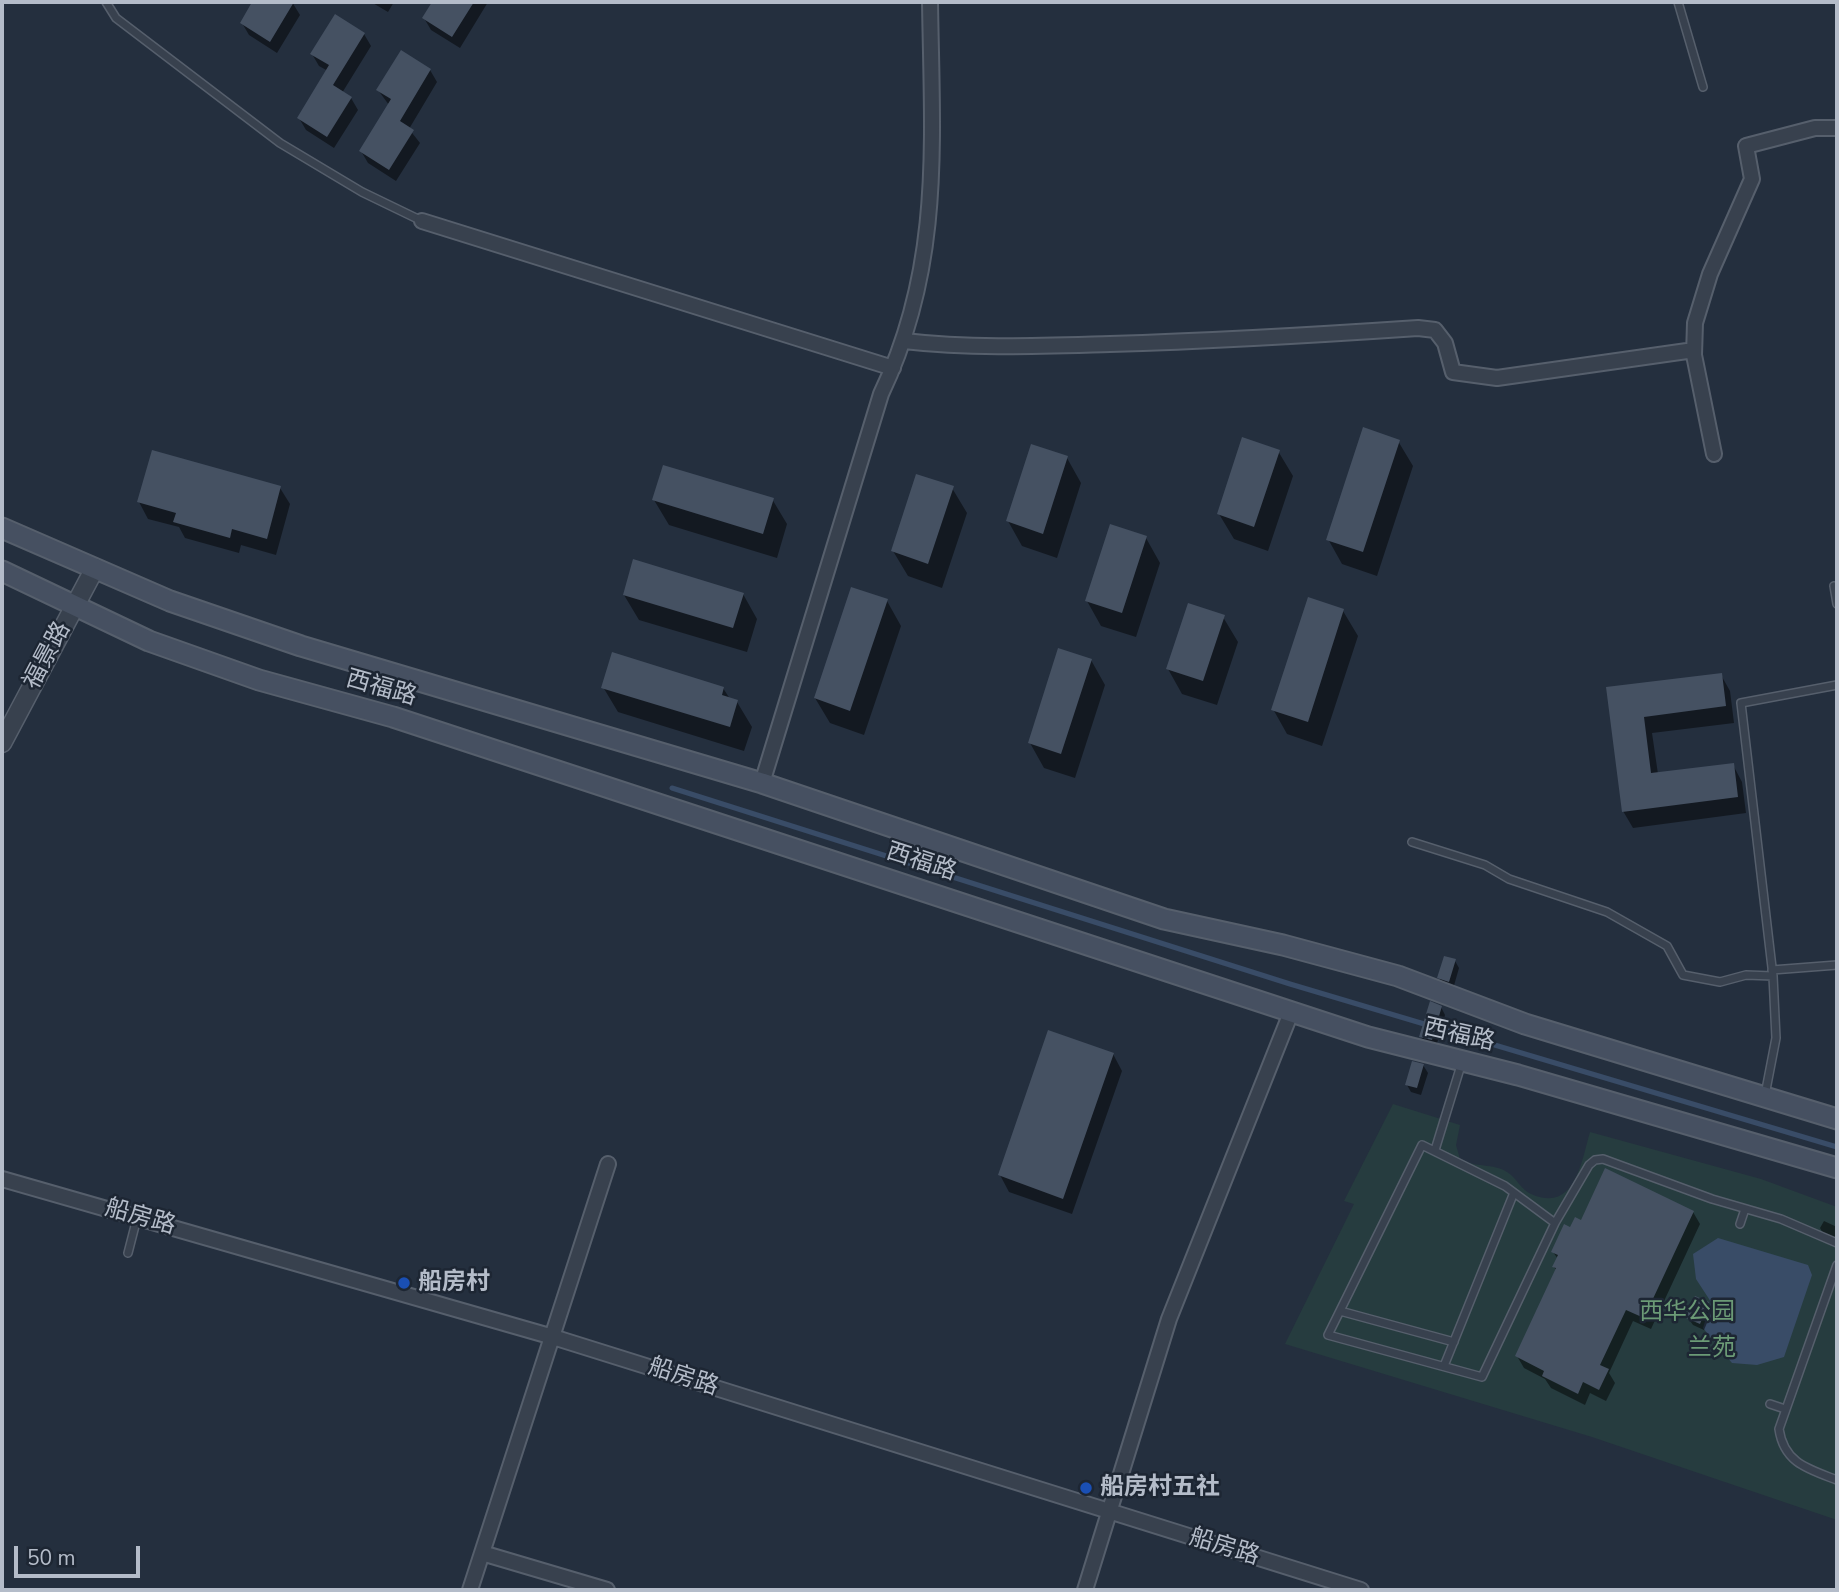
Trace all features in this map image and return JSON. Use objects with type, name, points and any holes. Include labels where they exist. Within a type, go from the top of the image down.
[{"type":"main road","name":"西福路","points":[[2,528],[170,601],[300,646],[762,783],[1164,919],[1283,945],[1398,976],[1525,1024],[1837,1119]]},
{"type":"main road","name":"西福路","points":[[2,571],[149,641],[259,680],[393,717],[1411,1050],[1837,1168]]},
{"type":"street","points":[[762,783],[881,394],[904,341],[925,257],[931,211],[930,2]]},
{"type":"street","points":[[1714,454],[1694,350],[1695,323],[1710,274],[1752,179],[1746,146],[1815,128],[1837,128]]},
{"type":"street","points":[[422,221],[893,368]]},
{"type":"street","points":[[904,341],[954,347],[1003,348],[1195,344],[1418,328],[1435,330],[1445,343],[1453,372],[1497,378],[1694,350]]},
{"type":"street","name":"福景路","points":[[2,743],[95,568]]},
{"type":"street","points":[[1085,1590],[1169,1319],[1292,1010]]},
{"type":"street","points":[[470,1590],[608,1164]]},
{"type":"street","name":"船房路","points":[[2,1179],[553,1337],[1108,1513],[1361,1590]]},
{"type":"street","points":[[482,1553],[607,1590]]},
{"type":"lane","points":[[106,2],[116,18],[280,143],[362,192],[422,221]]},
{"type":"lane","points":[[1678,2],[1703,87]]},
{"type":"lane","points":[[1834,586],[1837,604]]},
{"type":"lane","points":[[1765,1098],[1776,1038],[1772,973],[1741,703],[1837,685]]},
{"type":"lane","points":[[1412,842],[1485,865],[1509,878],[1607,912],[1667,946],[1683,975],[1720,982],[1746,975],[1837,965]]},
{"type":"lane","points":[[1435,1150],[1462,1062]]},
{"type":"lane","points":[[1555,1223],[1513,1195],[1505,1186],[1454,1164],[1435,1150],[1422,1145],[1328,1335],[1482,1377],[1555,1223],[1595,1160],[1603,1159],[1781,1219],[1837,1243]]},
{"type":"lane","points":[[1444,1366],[1513,1195]]},
{"type":"lane","points":[[1740,1224],[1745,1209]]},
{"type":"lane","points":[[128,1253],[138,1218]]},
{"type":"lane","points":[[1837,1265],[1779,1429],[1786,1454],[1794,1462],[1837,1480]]},
{"type":"lane","points":[[1340,1311],[1454,1342]]},
{"type":"lane","points":[[1769,1404],[1785,1409]]},
{"type":"green space","name":"西华公园","points":[[1393,1104],[1460,1125],[1456,1145],[1460,1159],[1471,1164],[1502,1169],[1527,1192],[1546,1198],[1558,1197],[1574,1182],[1590,1132],[1761,1179],[1837,1207],[1837,1520],[1592,1437],[1285,1344],[1354,1204],[1344,1201]]},
{"type":"water","points":[[1718,1238],[1808,1265],[1812,1275],[1784,1357],[1757,1365],[1732,1363],[1703,1328],[1711,1302],[1696,1279],[1693,1254]]},
{"type":"building","points":[[252,2],[294,2],[270,42],[240,23]]},
{"type":"building","points":[[432,2],[474,2],[452,37],[422,18]]},
{"type":"building","points":[[335,14],[365,33],[333,85],[352,97],[327,137],[297,118],[329,65],[310,54]]},
{"type":"building","points":[[401,50],[431,69],[400,121],[414,130],[389,170],[359,151],[391,99],[376,90]]},
{"type":"building","points":[[1363,427],[1400,440],[1363,552],[1326,540]]},
{"type":"building","points":[[1242,437],[1280,450],[1254,527],[1217,514]]},
{"type":"building","points":[[1031,444],[1068,456],[1043,534],[1006,521]]},
{"type":"building","points":[[152,450],[281,486],[267,539],[232,529],[230,538],[173,522],[176,513],[137,502]]},
{"type":"building","points":[[663,465],[774,498],[763,534],[652,500]]},
{"type":"building","points":[[916,474],[954,486],[928,564],[891,551]]},
{"type":"building","points":[[1110,524],[1147,536],[1122,613],[1085,601]]},
{"type":"building","points":[[633,559],[744,593],[733,628],[623,595]]},
{"type":"building","points":[[851,587],[888,599],[850,711],[814,698]]},
{"type":"building","points":[[1308,597],[1344,609],[1308,722],[1271,710]]},
{"type":"building","points":[[1188,603],[1225,615],[1203,681],[1166,669]]},
{"type":"building","points":[[1058,648],[1092,659],[1061,754],[1028,743]]},
{"type":"building","points":[[612,652],[724,687],[722,695],[738,700],[730,727],[601,688]]},
{"type":"building","points":[[1722,673],[1726,706],[1644,717],[1651,773],[1734,763],[1738,797],[1622,812],[1606,687]]},
{"type":"building","points":[[1444,956],[1456,959],[1449,982],[1437,978]]},
{"type":"building","points":[[1430,1001],[1442,1006],[1432,1040],[1419,1037]]},
{"type":"building","points":[[1048,1030],[1114,1053],[1063,1199],[998,1175]]},
{"type":"building","points":[[1412,1061],[1424,1064],[1417,1088],[1405,1085]]},
{"type":"building","points":[[1605,1168],[1694,1211],[1644,1318],[1626,1310],[1600,1365],[1609,1369],[1599,1390],[1583,1382],[1578,1394],[1542,1376],[1544,1371],[1515,1356],[1556,1268],[1552,1267],[1558,1255],[1551,1252],[1564,1224],[1570,1227],[1575,1217],[1581,1220]]},
{"type":"building","points":[[1695,1296],[1709,1302],[1700,1324],[1686,1318]]},
{"type":"waterway","points":[[672,788],[1290,984],[1837,1147]]},
{"type":"place","name":"船房村","points":[[404,1283]]},
{"type":"place","name":"船房村五社","points":[[1086,1488]]},
{"type":"park label","name":"兰苑","points":[[1712,1349]]}]
